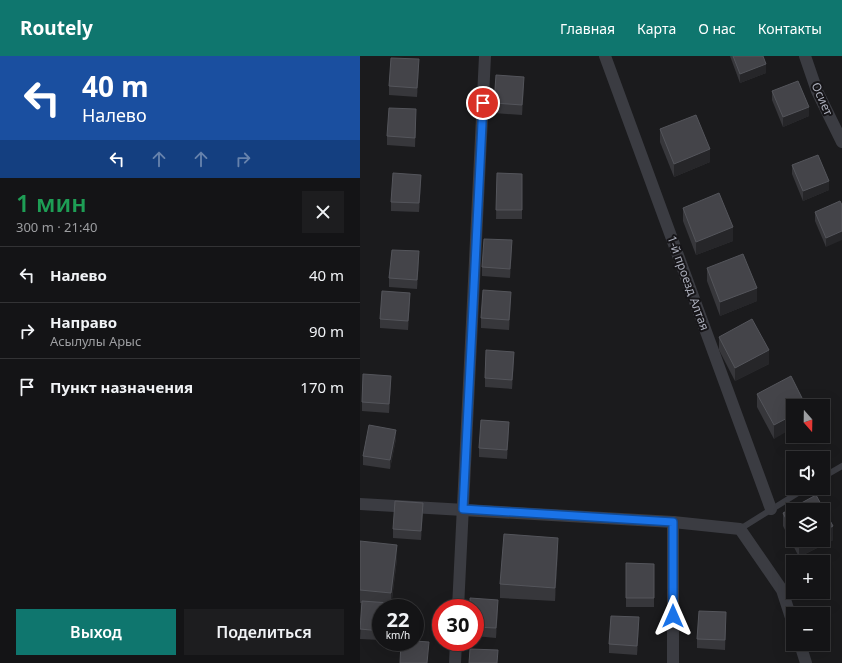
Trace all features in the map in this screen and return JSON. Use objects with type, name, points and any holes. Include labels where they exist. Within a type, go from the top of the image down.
[{"type":"street","points":[[458,599],[485,56]]},
{"type":"street","name":"1-й проезд Алтая","points":[[605,56],[771,509]]},
{"type":"street","name":"Осиет","points":[[804,56],[817,91],[842,142]]},
{"type":"street","points":[[360,504],[673,522],[740,528],[782,590],[788,607]]},
{"type":"street","points":[[673,522],[673,663]]},
{"type":"street","points":[[455,663],[456,651]]},
{"type":"street","points":[[802,651],[806,663]]},
{"type":"lane","points":[[830,473],[842,466]]},
{"type":"lane","points":[[740,528],[794,495]]},
{"type":"building","points":[[733,56],[763,56],[766,64],[740,74]]},
{"type":"building","points":[[391,58],[419,59],[417,88],[389,86]]},
{"type":"building","points":[[496,75],[524,77],[522,105],[494,103]]},
{"type":"building","points":[[798,81],[809,107],[783,117],[772,91]]},
{"type":"building","points":[[389,108],[416,109],[415,138],[387,136]]},
{"type":"building","points":[[696,115],[710,149],[674,164],[660,129]]},
{"type":"building","points":[[818,155],[829,181],[803,191],[792,165]]},
{"type":"building","points":[[393,173],[421,175],[419,203],[391,202]]},
{"type":"building","points":[[497,173],[522,174],[522,210],[496,210]]},
{"type":"building","points":[[719,193],[733,227],[696,242],[683,208]]},
{"type":"building","points":[[840,201],[842,205],[842,231],[826,238],[815,212]]},
{"type":"building","points":[[484,239],[512,240],[510,269],[482,267]]},
{"type":"building","points":[[392,250],[419,251],[417,280],[389,278]]},
{"type":"building","points":[[743,254],[757,288],[720,302],[707,268]]},
{"type":"building","points":[[483,290],[511,292],[509,320],[481,318]]},
{"type":"building","points":[[382,291],[410,293],[408,321],[380,319]]},
{"type":"building","points":[[752,319],[769,350],[735,368],[719,337]]},
{"type":"building","points":[[486,350],[514,352],[512,380],[485,378]]},
{"type":"building","points":[[363,374],[391,376],[389,404],[362,402]]},
{"type":"building","points":[[791,376],[802,399],[786,399],[786,419],[774,425],[757,394]]},
{"type":"building","points":[[481,420],[509,422],[507,450],[479,448]]},
{"type":"building","points":[[369,425],[396,430],[390,460],[363,456]]},
{"type":"building","points":[[816,495],[820,503],[801,503]]},
{"type":"building","points":[[395,501],[423,503],[421,531],[393,529]]},
{"type":"building","points":[[786,511],[786,519],[783,513]]},
{"type":"building","points":[[830,521],[833,526],[830,528]]},
{"type":"building","points":[[504,534],[558,538],[555,588],[500,584]]},
{"type":"building","points":[[360,541],[397,545],[391,593],[360,590]]},
{"type":"building","points":[[626,563],[654,564],[654,598],[626,598]]},
{"type":"building","points":[[484,599],[498,600],[496,628],[484,627]]},
{"type":"building","points":[[362,601],[372,602],[372,630],[360,629]]},
{"type":"building","points":[[699,611],[726,612],[725,640],[697,639]]},
{"type":"building","points":[[611,616],[639,617],[637,646],[609,644]]},
{"type":"building","points":[[424,642],[429,642],[427,663],[400,663],[401,651],[424,651]]},
{"type":"building","points":[[498,650],[497,663],[469,663],[470,651]]},
{"type":"route","points":[[483,103],[463,509],[673,522],[673,616]]}]
